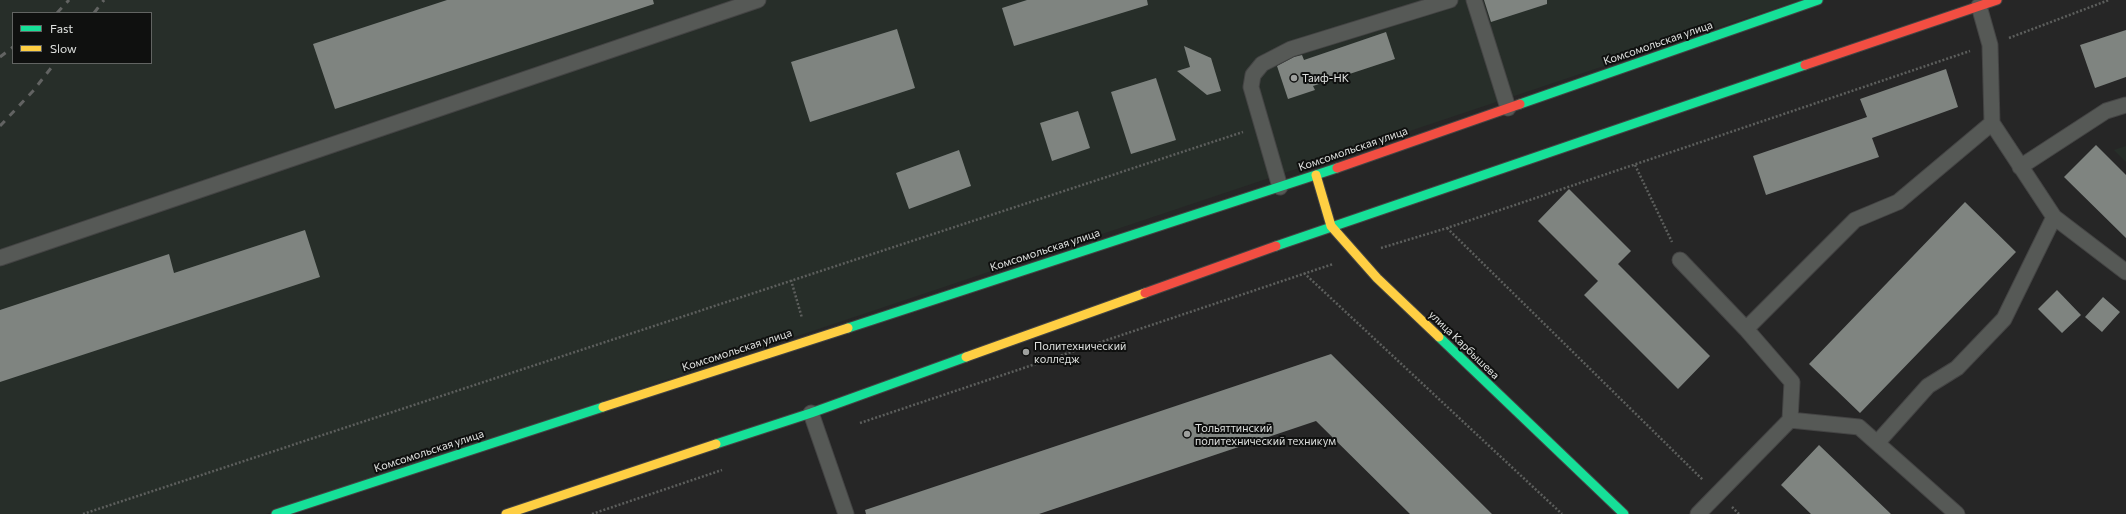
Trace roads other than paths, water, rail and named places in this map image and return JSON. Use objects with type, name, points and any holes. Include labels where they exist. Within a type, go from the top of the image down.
[{"type":"main road","name":"Комсомольская улица","points":[[276,514],[1316,175],[1818,0]]},
{"type":"main road","points":[[506,514],[811,412],[1331,226],[1978,3],[1998,0]]},
{"type":"main road","name":"улица Карбышева","points":[[1316,175],[1331,226],[1377,278],[1624,514]]},
{"type":"lane","points":[[0,258],[758,0]]},
{"type":"lane","points":[[1280,187],[1251,87],[1253,75],[1262,64],[1290,49],[1450,0]]},
{"type":"lane","points":[[1474,0],[1508,108]]},
{"type":"lane","points":[[1978,3],[1990,45],[1992,123],[2054,217],[2126,272]]},
{"type":"lane","points":[[2020,167],[2106,111],[2126,105]]},
{"type":"lane","points":[[1746,329],[1856,220],[1898,202],[1992,123]]},
{"type":"lane","points":[[1877,443],[1928,386],[1957,368],[2004,319],[2054,217]]},
{"type":"lane","points":[[1680,260],[1746,329],[1792,382],[1790,420],[1698,514]]},
{"type":"lane","points":[[811,412],[846,514]]},
{"type":"lane","points":[[1790,420],[1859,427],[1957,514]]},
{"type":"railway","points":[[58,12],[69,0]]},
{"type":"railway","points":[[95,12],[104,0]]},
{"type":"railway","points":[[0,57],[12,48]]},
{"type":"railway","points":[[0,126],[33,91],[54,64]]},
{"type":"place","name":"Таиф-НК","points":[[1294,78]]},
{"type":"place","name":"Политехнический колледж","points":[[1026,352]]},
{"type":"place","name":"Тольяттинский политехнический техникум","points":[[1187,434]]}]
